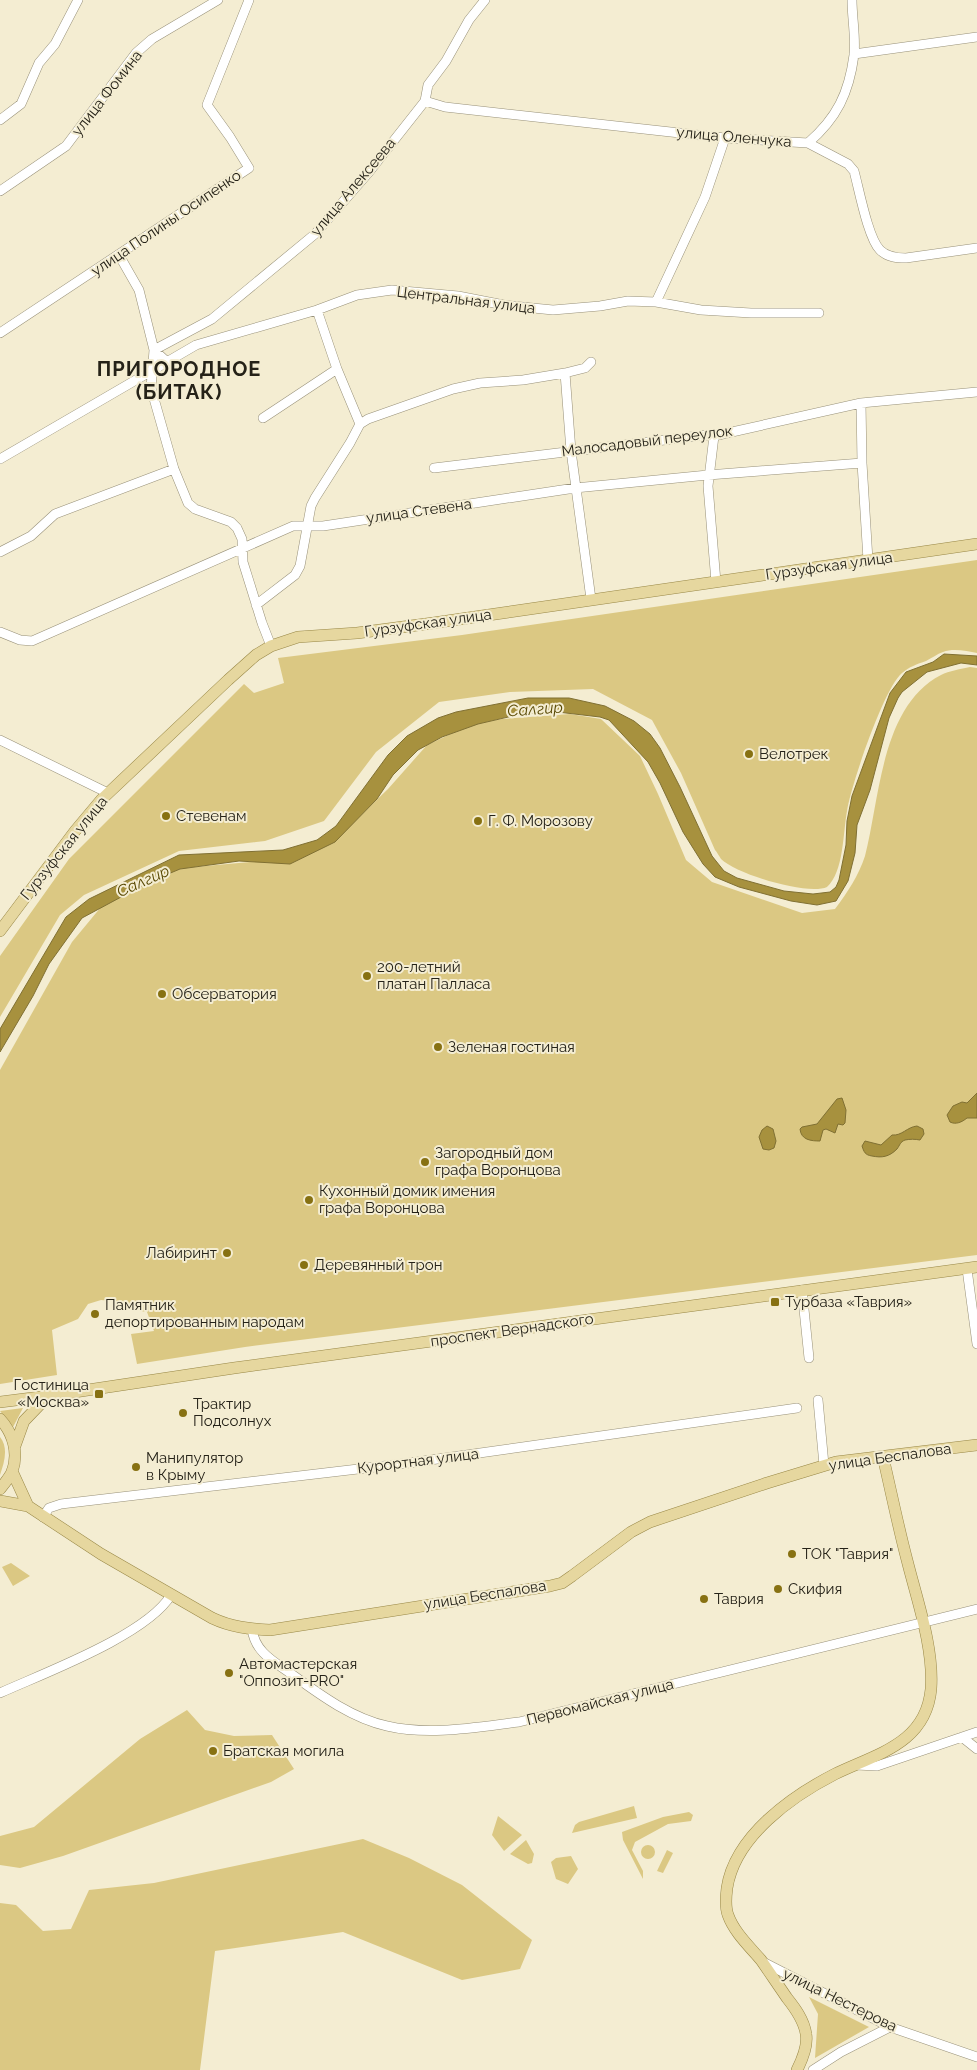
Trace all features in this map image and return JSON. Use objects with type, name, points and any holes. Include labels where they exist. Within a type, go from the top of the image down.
[{"type":"main road","name":"Гурзуфская улица","points":[[0,931],[75,831],[108,793],[228,680],[256,655],[271,646],[298,638],[404,627],[977,544]]},
{"type":"main road","name":"проспект Вернадского","points":[[0,1402],[244,1366],[972,1268]]},
{"type":"main road","points":[[0,1489],[12,1471],[15,1446],[24,1421],[48,1396]]},
{"type":"main road","points":[[0,1419],[8,1428],[15,1446]]},
{"type":"main road","name":"улица Беспалова","points":[[12,1471],[28,1506],[42,1517],[171,1595],[226,1624],[270,1630],[562,1583],[632,1532],[650,1522],[824,1465],[977,1445]]},
{"type":"main road","points":[[797,2070],[804,2051],[806,2034],[800,2015],[736,1930],[727,1914],[727,1887],[734,1868],[759,1828],[795,1798],[834,1775],[885,1753],[905,1739],[919,1726],[927,1708],[931,1689],[930,1663],[923,1622],[883,1457]]},
{"type":"main road","name":"улица Беспалова","points":[[0,1501],[28,1506]]},
{"type":"street","points":[[0,120],[21,104],[39,63],[55,44],[78,0]]},
{"type":"street","name":"улица Фомина","points":[[0,191],[66,146],[136,53],[152,39],[218,0]]},
{"type":"street","name":"улица Полины Осипенко","points":[[0,333],[249,168],[207,105],[249,0]]},
{"type":"street","name":"улица Алексеева","points":[[154,350],[212,319],[315,234],[369,172],[425,101],[428,85],[446,61],[469,20],[485,0]]},
{"type":"street","points":[[808,143],[825,128],[838,110],[846,89],[854,54],[852,0]]},
{"type":"street","points":[[854,54],[977,37]]},
{"type":"street","name":"улица Оленчука","points":[[425,101],[445,107],[725,138],[808,143],[848,164],[854,171],[872,236],[881,251],[889,256],[906,258],[977,248]]},
{"type":"street","points":[[656,302],[706,197],[725,138]]},
{"type":"street","points":[[119,255],[139,290],[154,350],[151,388],[174,469],[188,503],[195,510],[231,522],[237,528],[242,540],[243,562],[271,646]]},
{"type":"street","name":"Центральная улица","points":[[0,459],[196,344],[317,310],[357,295],[392,290],[458,296],[504,305],[553,310],[600,306],[628,301],[656,302],[701,310],[751,313],[819,313]]},
{"type":"street","points":[[317,310],[337,369],[360,424]]},
{"type":"street","points":[[154,350],[166,361]]},
{"type":"street","points":[[256,605],[295,575],[300,566],[315,498],[360,424],[368,419],[452,389],[480,383],[523,380],[565,373],[585,368],[590,362]]},
{"type":"street","points":[[263,418],[337,369]]},
{"type":"street","points":[[565,373],[575,488],[591,599]]},
{"type":"street","points":[[134,380],[151,388]]},
{"type":"street","name":"Малосадовый переулок","points":[[434,468],[714,436],[862,403],[977,392]]},
{"type":"street","points":[[862,403],[862,463],[868,560]]},
{"type":"street","points":[[714,436],[708,475],[716,582]]},
{"type":"street","name":"улица Стевена","points":[[0,632],[20,640],[32,641],[293,526],[323,526],[575,488],[862,463]]},
{"type":"street","points":[[0,552],[31,536],[55,514],[174,469]]},
{"type":"street","points":[[0,740],[108,793]]},
{"type":"street","points":[[972,1268],[977,1344]]},
{"type":"street","points":[[802,1290],[809,1358]]},
{"type":"street","points":[[818,1400],[824,1465]]},
{"type":"street","name":"Курортная улица","points":[[42,1517],[49,1508],[61,1504],[409,1464],[797,1408]]},
{"type":"street","points":[[0,1693],[113,1641],[164,1607],[171,1595]]},
{"type":"street","name":"Первомайская улица","points":[[252,1629],[253,1636],[262,1653],[318,1694],[354,1714],[386,1726],[421,1730],[450,1730],[520,1722],[977,1610]]},
{"type":"street","points":[[856,1765],[877,1766],[977,1732]]},
{"type":"street","points":[[962,1738],[977,1749]]},
{"type":"street","name":"улица Нестерова","points":[[761,1961],[890,2027],[977,2057]]},
{"type":"street","points":[[813,2070],[841,2052],[890,2027]]},
{"type":"shaded area","points":[[977,560],[977,653],[956,650],[943,652],[907,669],[895,682],[886,697],[861,760],[847,811],[840,862],[833,880],[827,887],[805,889],[772,882],[741,871],[721,859],[715,850],[681,773],[652,720],[593,689],[510,692],[439,702],[376,752],[324,821],[265,841],[179,851],[84,895],[60,915],[0,1017],[0,956],[69,859],[244,684],[254,693],[284,683],[278,658],[462,635]]},
{"type":"shaded area","points":[[970,667],[977,668],[977,1255],[245,1347],[137,1364],[131,1334],[154,1331],[147,1312],[124,1309],[112,1301],[101,1300],[88,1304],[78,1319],[52,1330],[57,1375],[0,1384],[0,1070],[72,942],[101,907],[147,880],[183,868],[250,862],[334,841],[388,789],[427,745],[472,724],[502,719],[570,714],[601,719],[640,756],[686,860],[712,882],[802,913],[835,909],[852,884],[865,856],[886,755],[906,708],[921,689],[941,675]]},
{"type":"shaded area","points":[[23,1408],[13,1427],[0,1411]]},
{"type":"shaded area","points":[[0,1437],[5,1451],[0,1475]]},
{"type":"shaded area","points":[[11,1563],[30,1576],[13,1586],[2,1567]]},
{"type":"shaded area","points":[[187,1710],[205,1730],[234,1736],[272,1735],[294,1769],[271,1782],[63,1856],[20,1868],[0,1865],[0,1836],[34,1827],[140,1739]]},
{"type":"shaded area","points":[[634,1806],[637,1818],[572,1833],[575,1825],[579,1822]]},
{"type":"shaded area","points":[[689,1812],[693,1815],[691,1821],[668,1824],[635,1842],[632,1850],[643,1871],[643,1879],[623,1840],[622,1832],[663,1817]]},
{"type":"shaded area","points":[[498,1816],[522,1835],[504,1851],[492,1835]]},
{"type":"shaded area","points":[[363,1839],[409,1858],[462,1885],[532,1940],[520,1969],[462,1980],[343,1932],[215,1951],[200,2070],[0,2070],[0,1903],[16,1905],[43,1931],[71,1929],[89,1890],[154,1883]]},
{"type":"shaded area","points":[[526,1840],[534,1854],[532,1863],[528,1864],[510,1854]]},
{"type":"shaded area","points":[[648,1845],[653,1847],[655,1852],[653,1857],[648,1859],[643,1857],[641,1852],[643,1847]]},
{"type":"shaded area","points":[[667,1850],[673,1853],[663,1873],[657,1871]]},
{"type":"shaded area","points":[[571,1856],[578,1869],[568,1884],[556,1879],[551,1862],[556,1858]]},
{"type":"shaded area","points":[[809,1997],[869,2027],[815,2058],[818,2014]]},
{"type":"water","name":"Салгир","points":[[944,654],[977,656],[977,665],[961,663],[927,672],[902,692],[898,698],[889,718],[870,790],[857,825],[855,853],[848,881],[836,901],[817,905],[791,901],[739,887],[715,877],[703,864],[683,832],[648,762],[609,720],[600,717],[549,711],[517,715],[478,724],[442,737],[418,750],[393,775],[377,799],[335,842],[290,864],[239,861],[180,869],[149,882],[82,918],[49,964],[33,996],[0,1052],[0,1029],[66,917],[89,899],[179,855],[283,850],[317,840],[336,826],[388,755],[407,736],[438,718],[456,712],[528,698],[569,698],[605,706],[634,721],[650,734],[660,748],[680,787],[712,856],[724,871],[737,878],[784,891],[813,894],[830,892],[836,887],[839,880],[846,845],[847,821],[852,796],[890,693],[906,672],[933,662]]},
{"type":"water","points":[[977,1093],[977,1118],[967,1118],[957,1123],[950,1122],[947,1115],[953,1106],[962,1102],[967,1103]]},
{"type":"water","points":[[842,1098],[846,1110],[845,1123],[843,1125],[838,1124],[835,1133],[826,1129],[823,1130],[820,1141],[810,1140],[802,1136],[800,1129],[802,1127],[817,1124],[837,1099]]},
{"type":"water","points":[[767,1126],[773,1129],[776,1141],[774,1148],[769,1150],[763,1149],[759,1137],[762,1130]]},
{"type":"water","points":[[917,1126],[923,1129],[924,1134],[920,1140],[905,1140],[894,1152],[888,1155],[870,1156],[863,1150],[862,1146],[865,1141],[881,1145],[892,1135]]},
{"type":"place","name":"Велотрек","points":[[749,754]]},
{"type":"place","name":"Стевенам","points":[[166,816]]},
{"type":"place","name":"Г. Ф. Морозову","points":[[478,821]]},
{"type":"place","name":"200-летний платан Палласа","points":[[367,976]]},
{"type":"place","name":"Обсерватория","points":[[162,994]]},
{"type":"place","name":"Зеленая гостиная","points":[[438,1047]]},
{"type":"place","name":"Загородный дом графа Воронцова","points":[[425,1162]]},
{"type":"place","name":"Кухонный домик имения графа Воронцова","points":[[309,1200]]},
{"type":"place","name":"Лабиринт","points":[[227,1253]]},
{"type":"place","name":"Деревянный трон","points":[[304,1265]]},
{"type":"place","name":"Турбаза «Таврия»","points":[[775,1302]]},
{"type":"place","name":"Памятник депортированным народам","points":[[95,1314]]},
{"type":"place","name":"Гостиница «Москва»","points":[[99,1394]]},
{"type":"place","name":"Трактир Подсолнух","points":[[183,1413]]},
{"type":"place","name":"Манипулятор в Крыму","points":[[136,1467]]},
{"type":"place","name":"ТОК \"Таврия\"","points":[[792,1554]]},
{"type":"place","name":"Скифия","points":[[778,1589]]},
{"type":"place","name":"Таврия","points":[[704,1599]]},
{"type":"place","name":"Автомастерская \"Оппозит-PRO\"","points":[[229,1673]]},
{"type":"place","name":"Братская могила","points":[[213,1751]]},
{"type":"district","name":"ПРИГОРОДНОЕ (БИТАК)","points":[[179,380]]}]
